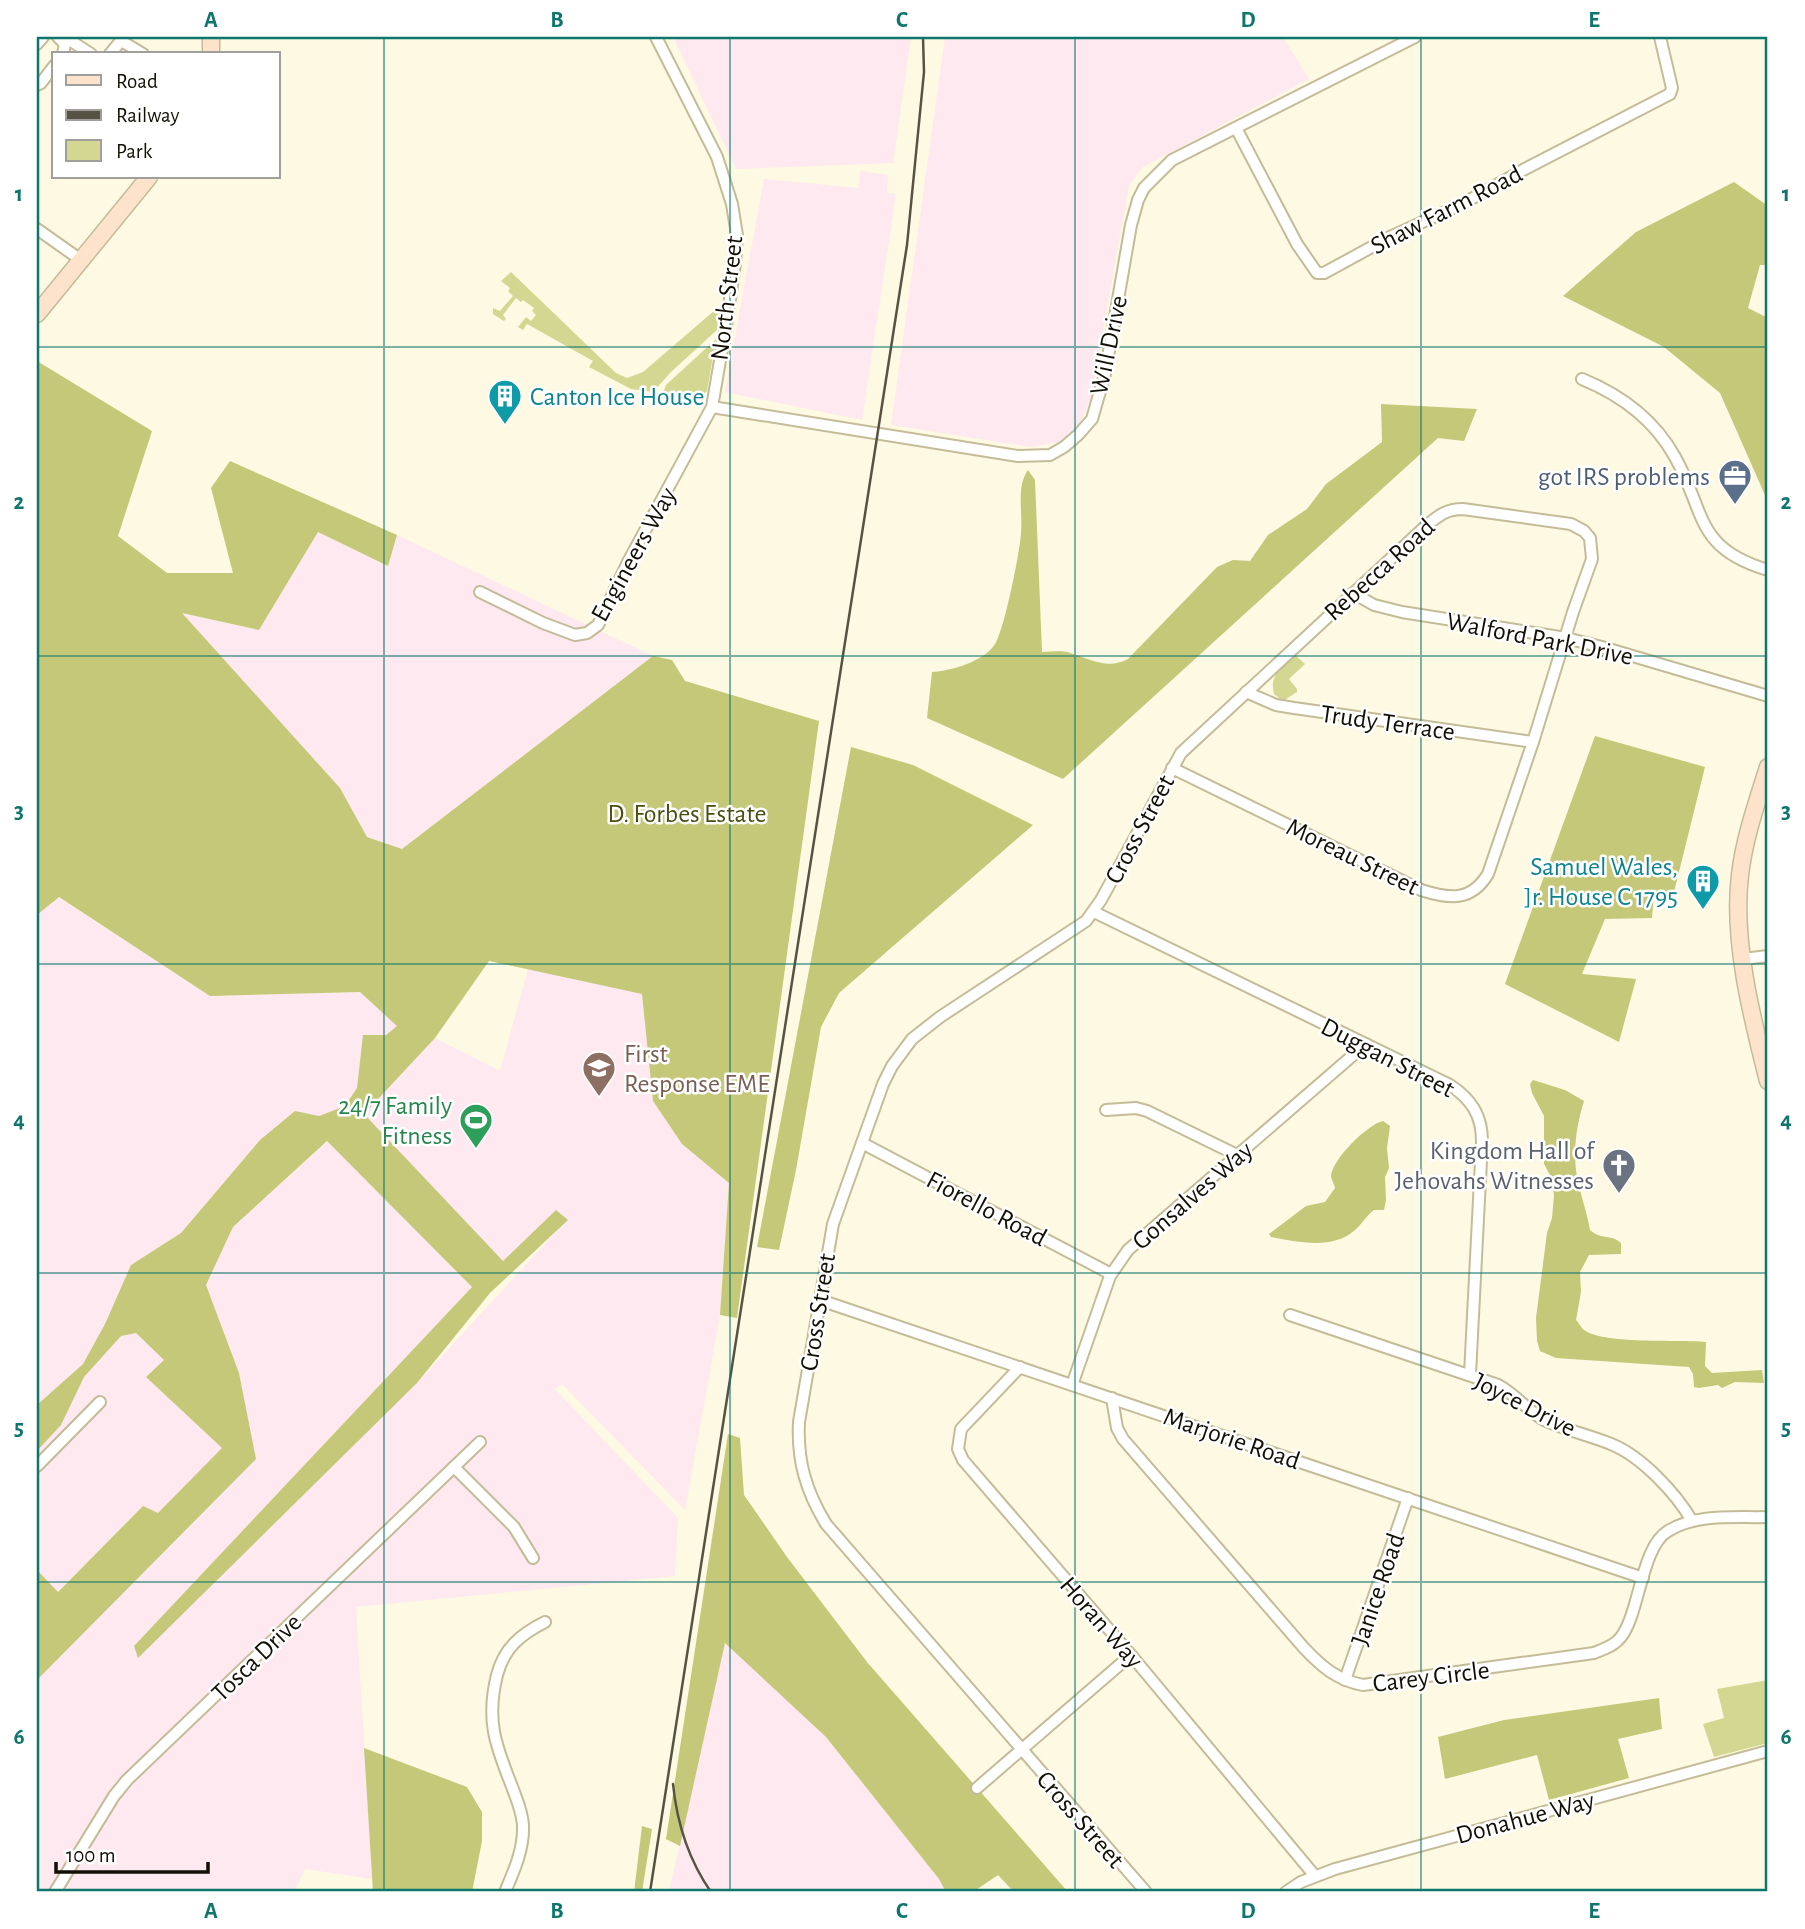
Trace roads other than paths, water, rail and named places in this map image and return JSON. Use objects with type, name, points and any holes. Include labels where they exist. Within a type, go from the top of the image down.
[{"type":"main road","points":[[37,314],[148,178]]},
{"type":"main road","points":[[1768,767],[1740,876],[1738,908],[1743,959],[1768,1081]]},
{"type":"street","points":[[37,44],[43,37]]},
{"type":"street","points":[[61,37],[87,52]]},
{"type":"street","name":"North Street","points":[[656,37],[717,157],[732,204],[736,264],[712,407]]},
{"type":"street","name":"Will Drive","points":[[712,407],[1018,456],[1050,455],[1078,435],[1092,419],[1101,391],[1132,225],[1144,188],[1172,160],[1415,37]]},
{"type":"street","name":"Shaw Farm Road","points":[[1236,128],[1312,269],[1317,273],[1324,272],[1392,236],[1464,203],[1670,94],[1672,88],[1660,37]]},
{"type":"street","points":[[112,52],[123,42],[140,52]]},
{"type":"street","points":[[37,85],[52,69]]},
{"type":"street","points":[[37,229],[81,260]]},
{"type":"street","points":[[1583,379],[1606,389],[1644,417],[1676,458],[1708,533],[1740,560],[1768,570]]},
{"type":"street","name":"Engineers Way","points":[[480,592],[543,623],[575,635],[587,633],[597,625],[712,407]]},
{"type":"street","name":"Rebecca Road","points":[[1188,746],[1437,516],[1448,510],[1463,509],[1570,524],[1584,531],[1590,538],[1593,551],[1566,638]]},
{"type":"street","name":"Walford Park Drive","points":[[1353,593],[1374,606],[1402,612],[1566,638],[1768,696]]},
{"type":"street","points":[[1533,742],[1566,638]]},
{"type":"street","name":"Trudy Terrace","points":[[1246,692],[1276,705],[1533,742]]},
{"type":"street","name":"Moreau Street","points":[[1171,768],[1421,890],[1455,896],[1470,894],[1482,884],[1488,874],[1533,742]]},
{"type":"street","name":"Cross Street","points":[[1146,1892],[826,1524],[813,1502],[803,1475],[798,1448],[799,1422],[833,1224],[887,1075],[897,1057],[912,1039],[940,1017],[1075,930],[1094,912],[1171,768],[1188,746]]},
{"type":"street","name":"Duggan Street","points":[[1094,912],[1450,1085],[1470,1102],[1479,1116],[1482,1141],[1470,1374]]},
{"type":"street","points":[[1743,959],[1768,956]]},
{"type":"street","name":"Gonsalves Way","points":[[1072,1385],[1111,1274],[1119,1261],[1138,1240],[1366,1044]]},
{"type":"street","points":[[1106,1110],[1136,1108],[1147,1111],[1237,1155]]},
{"type":"street","name":"Fiorello Road","points":[[862,1143],[1111,1274]]},
{"type":"street","name":"Marjorie Road","points":[[820,1300],[1643,1578]]},
{"type":"street","name":"Joyce Drive","points":[[1290,1315],[1470,1374],[1507,1390],[1544,1420],[1609,1443],[1628,1453],[1677,1499],[1692,1521]]},
{"type":"street","name":"Horan Way","points":[[1020,1367],[961,1429],[958,1449],[962,1460],[1315,1876]]},
{"type":"street","name":"Carey Circle","points":[[1112,1398],[1117,1428],[1123,1439],[1304,1648],[1324,1669],[1345,1680],[1363,1685],[1594,1653],[1611,1647],[1621,1637],[1653,1548],[1660,1537],[1669,1530],[1692,1521],[1768,1517]]},
{"type":"street","points":[[37,1466],[100,1402]]},
{"type":"street","name":"Tosca Drive","points":[[55,1892],[114,1796],[127,1780],[481,1442]]},
{"type":"street","points":[[454,1467],[514,1527],[533,1558]]},
{"type":"street","name":"Janice Road","points":[[1345,1680],[1408,1498]]},
{"type":"street","points":[[505,1892],[519,1855],[523,1826],[521,1811],[494,1734],[490,1714],[492,1695],[500,1665],[510,1647],[528,1631],[545,1622]]},
{"type":"street","points":[[977,1788],[1130,1655]]},
{"type":"street","name":"Donahue Way","points":[[1286,1892],[1315,1876],[1768,1751]]},
{"type":"railway","points":[[650,1892],[907,245],[924,72],[923,37]]},
{"type":"railway","points":[[673,1784],[685,1841],[711,1892]]},
{"type":"place","name":"Canton Ice House","points":[[505,426]]},
{"type":"place","name":"got IRS problems","points":[[1735,506]]},
{"type":"place","name":"Samuel Wales, ]r. House C 1795","points":[[1703,911]]},
{"type":"place","name":"First Response EME","points":[[599,1098]]},
{"type":"place","name":"24/7 Family Fitness","points":[[476,1150]]},
{"type":"place","name":"Kingdom Hall of Jehovahs Witnesses","points":[[1619,1195]]},
{"type":"park label","name":"D. Forbes Estate","points":[[687,813]]}]
